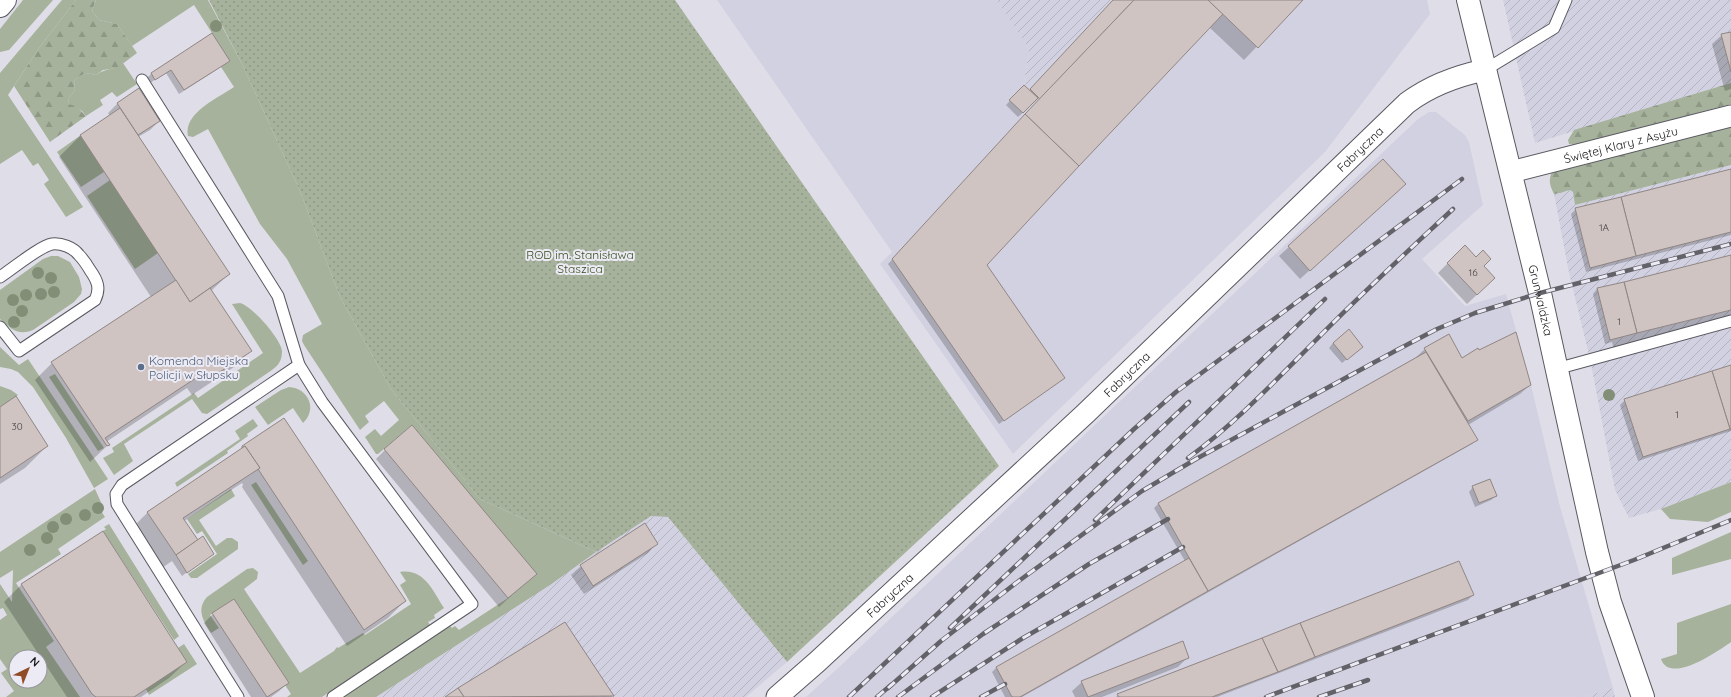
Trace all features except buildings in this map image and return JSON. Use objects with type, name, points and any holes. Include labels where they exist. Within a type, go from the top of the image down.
[{"type":"street","points":[[0,6],[5,0]]},
{"type":"street","name":"Grunwaldzka","points":[[1468,0],[1511,172],[1595,545],[1610,602],[1643,697]]},
{"type":"street","name":"Fabryczna","points":[[777,697],[818,662],[1086,413],[1407,103],[1420,93],[1446,80],[1485,70]]},
{"type":"street","name":"Świętej Klary z Asyżu","points":[[1511,172],[1731,116]]},
{"type":"lane","points":[[1485,70],[1554,28],[1566,0]]},
{"type":"lane","points":[[142,80],[278,296],[299,365],[322,402],[472,604],[333,697]]},
{"type":"lane","points":[[0,277],[42,248],[50,244],[58,244],[72,249],[79,254],[97,281],[99,287],[95,300],[19,351],[0,327]]},
{"type":"lane","points":[[1556,369],[1731,321]]},
{"type":"lane","points":[[238,697],[118,504],[116,494],[122,485],[299,365]]},
{"type":"shaded area","points":[[717,0],[996,0],[1029,49],[1024,83],[1029,88],[1111,0],[1427,0],[1430,14],[1325,152],[1013,454],[880,264],[892,252]]},
{"type":"shaded area","points":[[996,0],[1111,0],[1029,88],[1024,83],[1029,49]]},
{"type":"shaded area","points":[[1503,0],[1731,0],[1731,83],[1535,143]]},
{"type":"shaded area","points":[[1429,112],[1436,112],[1465,135],[1469,142],[1483,205],[1422,259],[1465,306],[1506,294],[1531,385],[1559,503],[1613,688],[1583,697],[806,697],[1418,119]]},
{"type":"shaded area","points":[[1731,165],[1731,482],[1661,509],[1629,518],[1615,490],[1590,359],[1569,273],[1554,194],[1559,194],[1563,191],[1570,190],[1573,192],[1575,205]]},
{"type":"shaded area","points":[[651,516],[668,517],[787,662],[746,697],[374,697]]},
{"type":"shaded area","points":[[1613,688],[1615,697],[1583,697]]},
{"type":"green space","points":[[23,0],[53,0],[9,50],[0,52],[0,29]]},
{"type":"green space","points":[[62,0],[76,0],[39,48],[8,95],[83,207],[66,217],[44,184],[49,180],[38,163],[33,166],[22,150],[0,164],[0,73]]},
{"type":"green space","points":[[76,0],[96,0],[92,11],[99,20],[117,24],[137,53],[117,68],[103,70],[96,75],[84,74],[74,81],[75,90],[69,98],[68,104],[76,106],[86,116],[50,142],[14,86],[39,48]]},
{"type":"green space","points":[[96,0],[208,0],[242,64],[300,191],[340,297],[391,389],[480,499],[596,552],[550,585],[376,697],[344,697],[450,626],[452,628],[455,626],[459,630],[508,598],[536,574],[412,425],[378,454],[376,454],[365,437],[375,429],[381,436],[399,420],[384,401],[365,416],[369,422],[360,430],[304,345],[302,341],[303,335],[322,324],[287,259],[260,224],[208,129],[193,137],[188,136],[188,128],[196,113],[211,101],[234,87],[221,67],[230,61],[194,5],[132,46],[117,24],[99,20],[92,11]]},
{"type":"green space","name":"ROD im. Stanisława Staszica","points":[[209,0],[675,0],[999,466],[787,662],[668,517],[651,516],[596,552],[480,499],[391,389],[340,297],[300,191],[242,64]]},
{"type":"green space","points":[[123,63],[137,84],[117,97],[112,92],[100,100],[103,105],[86,116],[82,111],[68,104],[69,98],[75,90],[74,81],[79,77],[84,74],[96,75],[117,67]]},
{"type":"green space","points":[[1731,83],[1731,104],[1575,145],[1569,144],[1568,140],[1574,130]]},
{"type":"green space","points":[[1731,125],[1731,165],[1575,205],[1573,192],[1570,190],[1554,194],[1551,188],[1550,180],[1552,172]]},
{"type":"green space","points":[[81,135],[104,172],[81,187],[57,152]]},
{"type":"green space","points":[[110,180],[158,253],[135,269],[87,196]]},
{"type":"green space","points":[[51,256],[58,256],[70,262],[79,277],[82,289],[81,294],[74,302],[33,330],[28,332],[19,332],[11,328],[0,319],[0,290],[43,259]]},
{"type":"green space","points":[[240,303],[245,305],[258,316],[277,339],[282,351],[281,360],[272,370],[207,414],[202,413],[192,399],[124,444],[133,461],[114,475],[103,458],[114,452],[112,448],[194,393],[198,398],[263,353],[232,304]]},
{"type":"green space","points":[[0,347],[19,365],[28,359],[108,479],[94,488],[66,438],[33,387],[18,372],[0,367]]},
{"type":"green space","points":[[55,374],[104,448],[98,451],[49,377]]},
{"type":"green space","points":[[0,386],[11,390],[18,395],[0,407]]},
{"type":"green space","points":[[289,387],[296,388],[306,395],[309,400],[310,412],[303,423],[293,408],[268,425],[255,407],[281,390]]},
{"type":"green space","points":[[253,419],[258,426],[247,434],[248,436],[227,451],[228,453],[177,487],[175,483],[240,439],[235,431]]},
{"type":"green space","points":[[256,482],[308,561],[303,565],[251,485]]},
{"type":"green space","points":[[1731,482],[1731,512],[1708,522],[1670,519],[1661,509]]},
{"type":"green space","points":[[95,489],[104,509],[101,511],[105,517],[58,549],[61,554],[16,583],[54,641],[46,647],[47,649],[8,649],[8,683],[1,673],[7,669],[0,659],[0,620],[7,615],[3,608],[0,609],[0,584],[12,602],[13,570],[0,578],[0,552]]},
{"type":"green space","points":[[231,489],[235,496],[199,520],[216,546],[227,538],[232,538],[238,542],[238,549],[197,578],[191,578],[188,574],[217,554],[202,531],[197,534],[187,519]]},
{"type":"green space","points":[[109,524],[179,636],[174,640],[103,531],[106,529],[104,527]]},
{"type":"green space","points":[[1731,532],[1731,559],[1672,575],[1672,558]]},
{"type":"green space","points":[[253,568],[258,572],[257,579],[244,589],[300,673],[334,651],[337,647],[338,648],[363,633],[365,635],[411,604],[400,585],[406,581],[400,572],[408,572],[422,577],[432,588],[444,608],[434,615],[435,618],[428,622],[430,625],[322,697],[287,697],[291,694],[285,685],[289,683],[234,599],[210,615],[219,628],[211,633],[203,620],[201,610],[207,597],[247,569]]},
{"type":"green space","points":[[1731,604],[1731,642],[1694,664],[1674,669],[1666,666],[1661,659],[1677,654],[1677,623]]},
{"type":"green space","points":[[184,644],[197,664],[149,695],[146,689],[187,662],[178,648]]},
{"type":"green space","points":[[48,650],[80,697],[6,697],[14,691],[13,689],[48,689]]},
{"type":"railway","points":[[849,697],[1134,429],[1176,392],[1462,179]]},
{"type":"railway","points":[[1188,458],[1206,445],[1255,401],[1384,273],[1453,209]]},
{"type":"railway","points":[[888,688],[941,641],[1016,583],[1142,491],[1196,459],[1397,350],[1437,329],[1475,313],[1540,293],[1731,244]]},
{"type":"railway","points":[[1095,520],[1325,299]]},
{"type":"railway","points":[[950,628],[1189,402]]},
{"type":"railway","points":[[898,697],[983,634],[1089,564],[1168,519]]},
{"type":"railway","points":[[1266,697],[1634,560],[1731,520]]},
{"type":"railway","points":[[932,697],[1023,638],[1183,547]]},
{"type":"railway","points":[[1319,697],[1368,680]]},
{"type":"railway","points":[[981,697],[1005,684]]},
{"type":"railway","points":[[877,697],[891,685]]},
{"type":"place","name":"Komenda Miejska Policji w Słupsku","points":[[141,367]]}]
